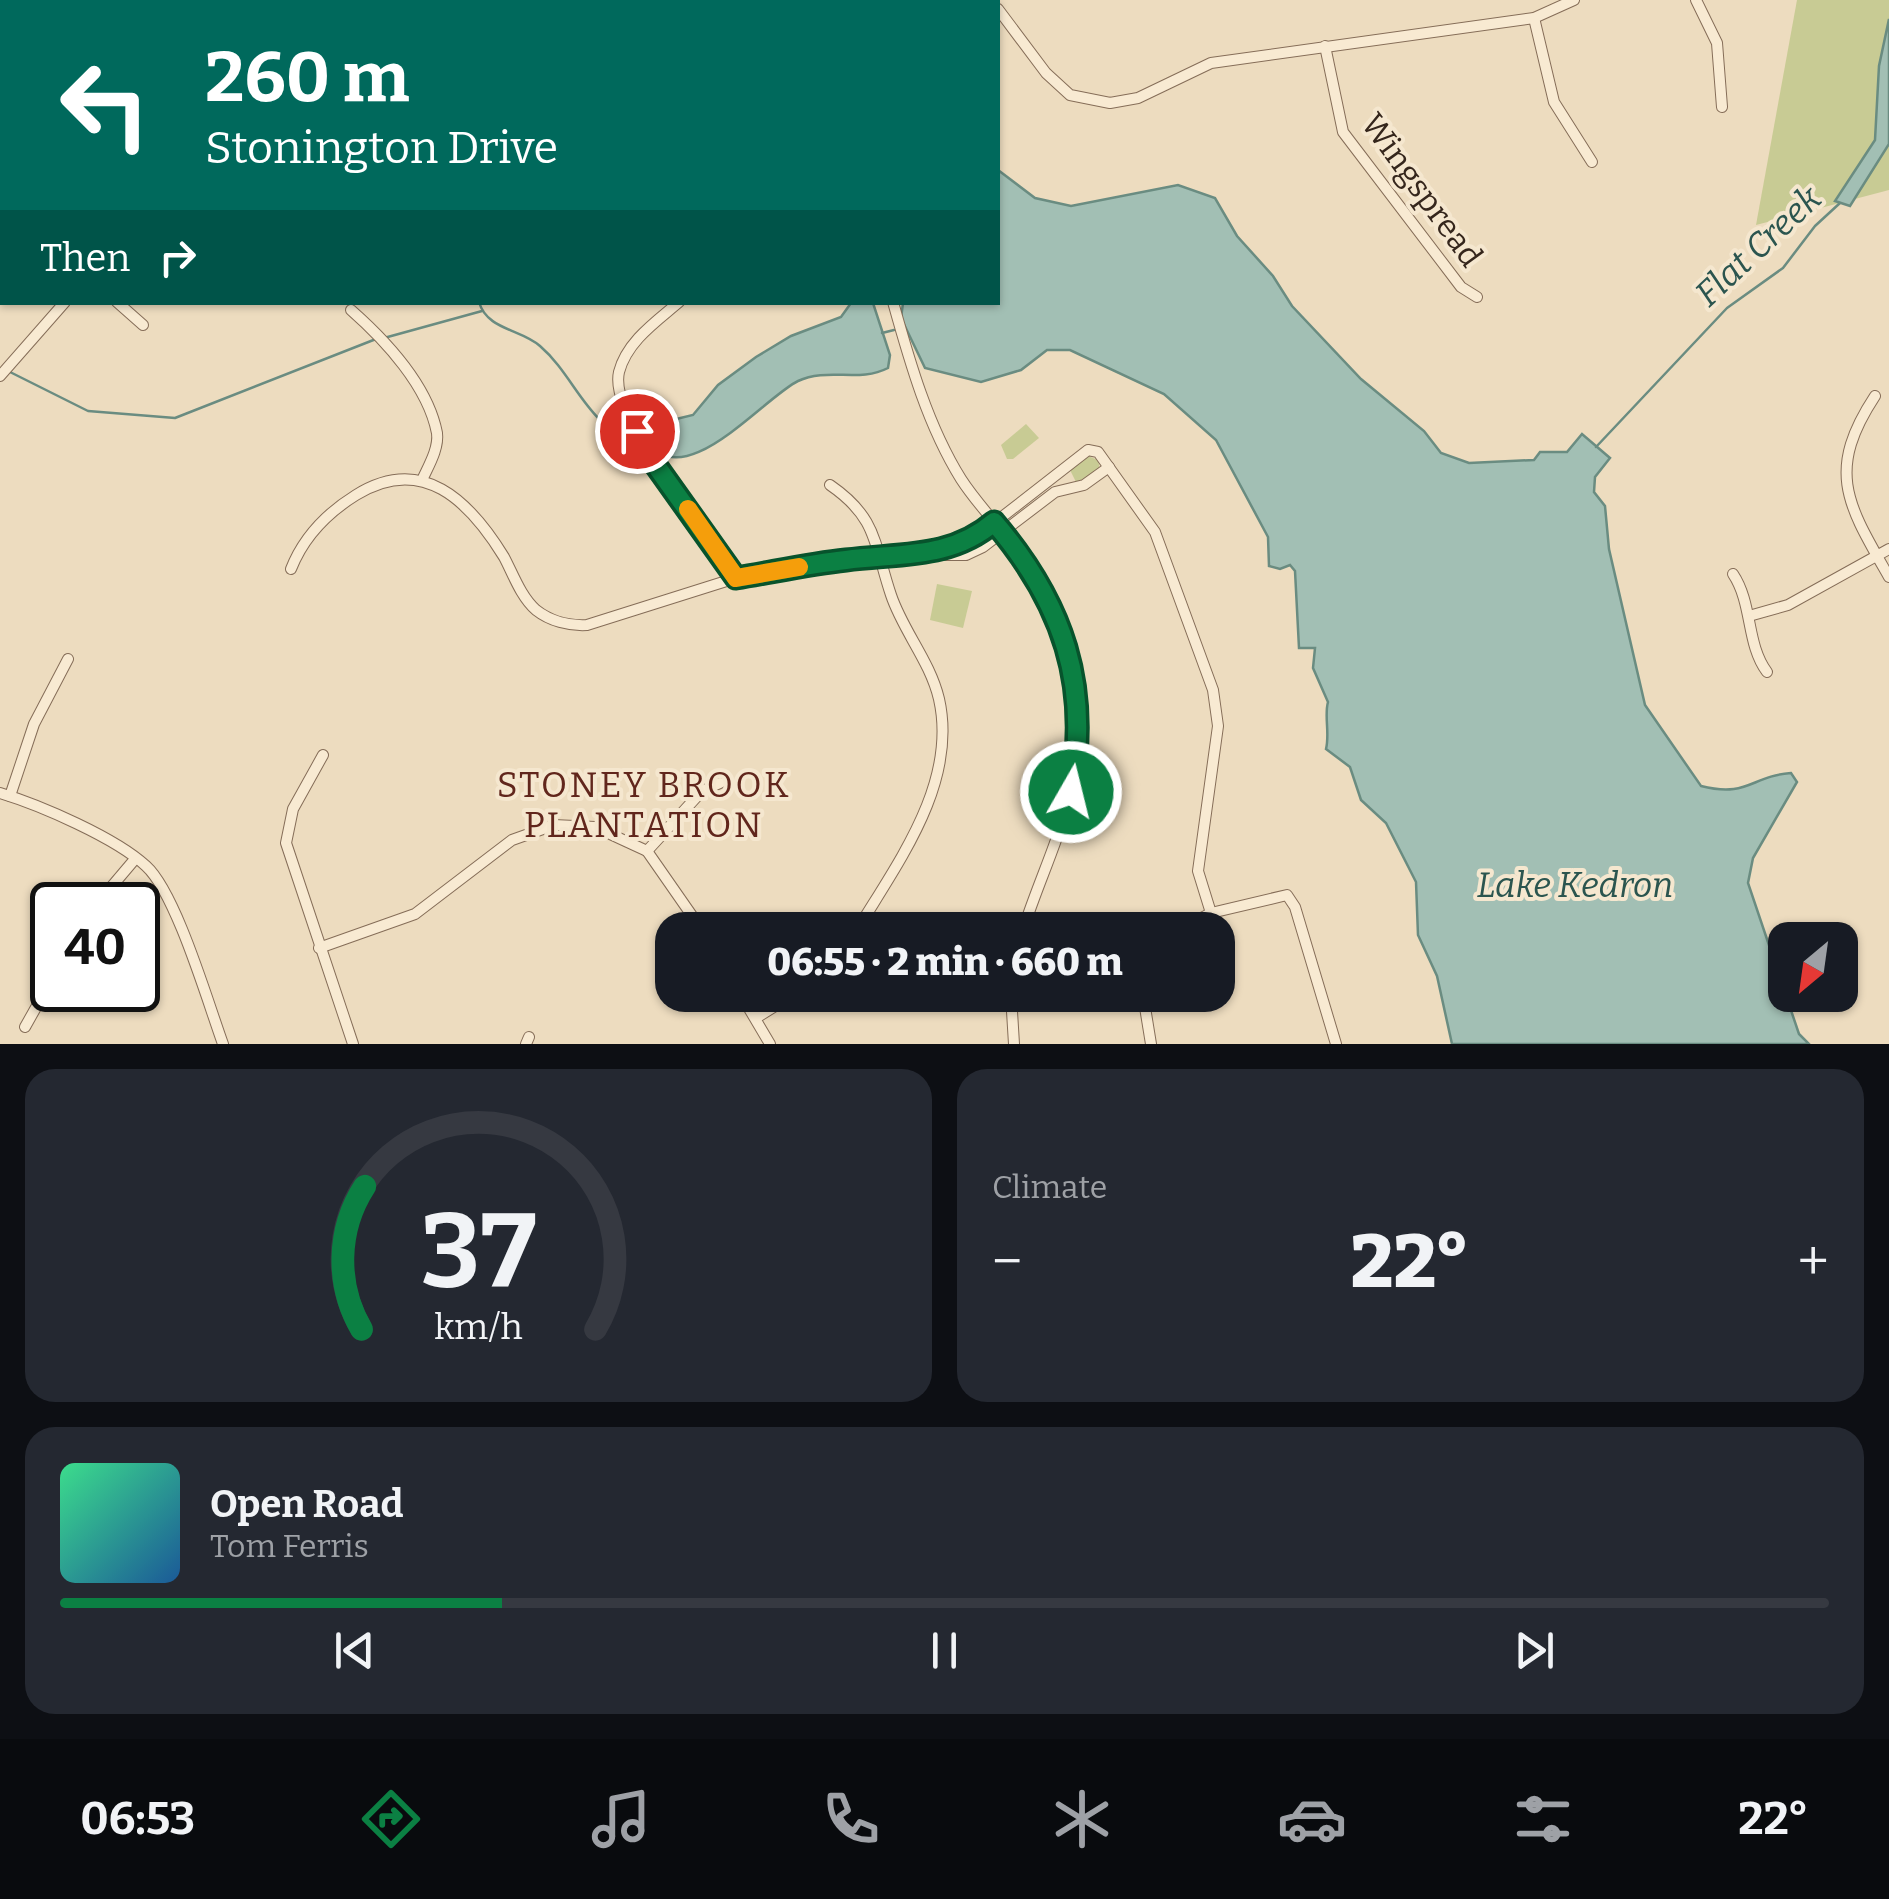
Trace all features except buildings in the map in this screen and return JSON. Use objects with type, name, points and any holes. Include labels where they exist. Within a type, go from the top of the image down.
[{"type":"street","points":[[1000,11],[1046,73],[1070,95],[1094,103],[1138,98],[1210,63],[1534,18],[1574,0]]},
{"type":"street","points":[[1696,0],[1717,42],[1722,107]]},
{"type":"street","points":[[1534,18],[1554,102],[1592,162]]},
{"type":"street","name":"Wingspread","points":[[1326,46],[1343,132],[1460,287],[1477,298]]},
{"type":"street","points":[[4,373],[62,305]]},
{"type":"street","points":[[120,305],[143,325]]},
{"type":"street","points":[[676,305],[634,343],[619,372],[623,405],[644,445],[736,578]]},
{"type":"street","points":[[894,305],[936,431],[960,477],[1037,576],[1058,620],[1078,713],[1068,804],[1029,912]]},
{"type":"street","points":[[351,310],[381,338],[426,407],[437,434],[423,478]]},
{"type":"street","points":[[1875,396],[1849,442],[1844,476],[1852,510],[1889,577]]},
{"type":"street","points":[[928,554],[966,543],[1088,450],[1098,452],[1155,532],[1214,690],[1218,726],[1198,872],[1211,912]]},
{"type":"street","points":[[291,569],[317,525],[334,510],[390,478],[423,478],[445,491],[484,528],[530,603],[557,621],[587,625],[736,578],[882,555],[966,555],[1062,488],[1084,486],[1109,467]]},
{"type":"street","points":[[1054,476],[1062,488]]},
{"type":"street","points":[[830,486],[867,518],[882,555],[891,594],[939,699],[943,748],[924,810],[867,912]]},
{"type":"street","points":[[1750,616],[1788,606],[1889,549]]},
{"type":"street","points":[[1733,574],[1745,593],[1758,660],[1767,672]]},
{"type":"street","points":[[68,659],[34,724],[5,794],[97,836],[148,867],[185,936],[223,1044]]},
{"type":"street","points":[[324,755],[293,809],[286,842],[354,1044]]},
{"type":"street","points":[[647,851],[702,791],[720,782]]},
{"type":"street","points":[[319,948],[415,914],[512,840],[554,825],[595,827],[647,851],[689,912]]},
{"type":"street","points":[[116,882],[136,860]]},
{"type":"street","points":[[1215,912],[1280,894],[1291,899],[1336,1044]]},
{"type":"street","points":[[25,1027],[33,1012]]},
{"type":"street","points":[[752,1012],[770,1044]]},
{"type":"street","points":[[756,1018],[765,1012]]},
{"type":"street","points":[[1012,1012],[1014,1044]]},
{"type":"street","points":[[1146,1012],[1151,1044]]},
{"type":"green space","name":"Flat Creek","points":[[1797,0],[1889,0],[1889,190],[1756,225]]},
{"type":"green space","points":[[1026,424],[1039,438],[1013,459],[1007,459],[1001,445]]},
{"type":"green space","points":[[1088,456],[1098,460],[1100,469],[1077,484],[1070,470]]},
{"type":"green space","points":[[937,584],[972,591],[963,628],[930,620]]},
{"type":"water","points":[[1889,19],[1889,144],[1850,206],[1835,201],[1875,140],[1879,66]]},
{"type":"water","name":"Lake Kedron","points":[[1000,172],[1035,198],[1071,206],[1178,185],[1215,198],[1237,236],[1273,276],[1292,306],[1361,379],[1424,431],[1441,453],[1469,463],[1534,460],[1540,452],[1567,452],[1582,434],[1610,458],[1595,477],[1594,492],[1605,506],[1609,549],[1645,705],[1701,786],[1740,788],[1791,773],[1797,782],[1753,858],[1748,883],[1768,942],[1768,1012],[1792,1012],[1799,1034],[1809,1044],[1452,1044],[1437,976],[1418,935],[1416,882],[1386,823],[1361,800],[1350,767],[1326,749],[1328,702],[1313,668],[1315,648],[1299,648],[1295,571],[1290,565],[1280,569],[1269,566],[1268,537],[1216,440],[1164,394],[1070,350],[1047,350],[1021,370],[981,382],[925,368],[901,318],[903,305],[1000,305]]},
{"type":"water","points":[[850,305],[874,305],[890,355],[888,368],[798,381],[722,439],[680,457],[661,454],[646,438],[660,423],[693,415],[718,385],[756,357],[791,336],[841,317]]},
{"type":"waterway","name":"Flat Creek","points":[[1596,447],[1727,308],[1783,268],[1815,226],[1840,203]]},
{"type":"waterway","points":[[480,305],[497,324],[540,346],[594,414],[621,435],[638,442]]},
{"type":"waterway","points":[[384,338],[482,311]]},
{"type":"waterway","points":[[882,333],[894,330]]},
{"type":"waterway","points":[[10,372],[88,411],[175,418],[376,339]]},
{"type":"slow traffic","points":[[688,509],[736,578],[799,567]]},
{"type":"district","name":"STONEY BROOK PLANTATION","points":[[644,805]]},
{"type":"route","points":[[637,431],[652,460],[736,578],[882,555],[928,554],[966,543],[994,522],[1037,576],[1066,640],[1078,713],[1078,747],[1071,792]]}]
